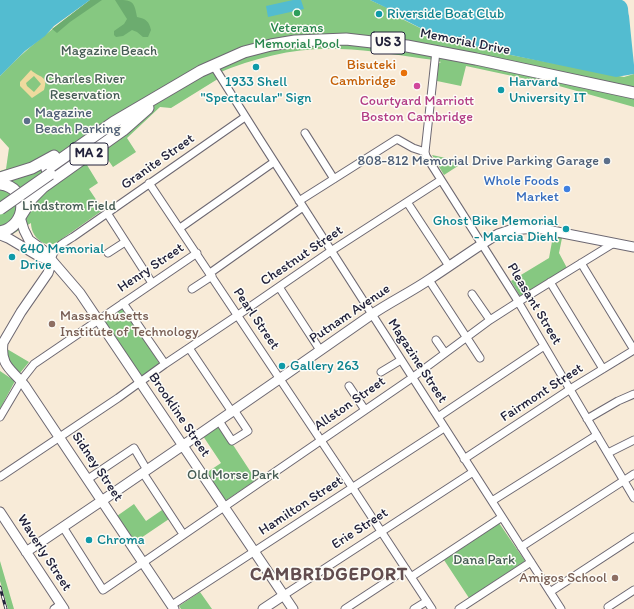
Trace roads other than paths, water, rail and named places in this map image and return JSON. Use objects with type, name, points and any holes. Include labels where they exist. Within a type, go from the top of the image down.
[{"type":"highway","name":"Memorial Drive","points":[[0,202],[117,126],[137,110],[213,65],[240,54],[289,42],[314,39],[362,40],[436,51],[634,93]]},
{"type":"highway","name":"MA 2","points":[[0,178],[24,171],[43,163],[118,112],[161,95]]},
{"type":"highway","name":"MA 2","points":[[0,232],[13,226],[32,198],[43,187],[128,126],[161,95]]},
{"type":"highway","name":"Memorial Drive","points":[[0,209],[48,171]]},
{"type":"highway","points":[[0,184],[11,187],[19,194],[22,207],[20,217]]},
{"type":"main road","name":"Brookline Street","points":[[20,217],[29,240],[43,250],[76,288],[293,609]]},
{"type":"main road","name":"Putnam Avenue","points":[[26,552],[145,472],[372,314],[429,280],[498,234],[510,230],[537,228],[634,248]]},
{"type":"main road","name":"Brookline Street","points":[[0,235],[7,237],[40,257],[51,260]]},
{"type":"main road","points":[[1,346],[21,312],[48,273],[51,260]]},
{"type":"main road","name":"Sidney Street","points":[[1,346],[1,358],[4,366],[21,380],[173,607]]},
{"type":"main road","points":[[0,366],[9,371]]},
{"type":"main road","name":"Waverly Street","points":[[0,512],[60,607]]},
{"type":"main road","name":"Erie Street","points":[[263,609],[284,595]]},
{"type":"street","points":[[192,289],[334,179],[397,139],[413,148],[426,152],[436,51]]},
{"type":"street","name":"Magazine Street","points":[[213,65],[413,377],[444,428],[522,547],[559,608]]},
{"type":"street","name":"Granite Street","points":[[51,260],[58,246],[245,117]]},
{"type":"street","points":[[306,133],[334,179]]},
{"type":"street","name":"Pleasant Street","points":[[426,152],[426,156],[518,302],[634,498]]},
{"type":"street","points":[[180,228],[274,162]]},
{"type":"street","name":"Chestnut Street","points":[[0,478],[331,251],[441,180]]},
{"type":"street","name":"Pearl Street","points":[[149,183],[211,274],[237,316],[280,378],[432,609]]},
{"type":"street","points":[[407,202],[449,266]]},
{"type":"street","points":[[107,213],[152,283]]},
{"type":"street","points":[[108,253],[125,242]]},
{"type":"street","name":"Allston Street","points":[[63,527],[104,590],[183,534],[413,377],[490,320],[614,243]]},
{"type":"street","name":"Henry Street","points":[[0,417],[21,380],[36,362],[196,253]]},
{"type":"street","points":[[581,263],[634,350]]},
{"type":"street","points":[[429,280],[480,358]]},
{"type":"street","points":[[550,282],[603,369]]},
{"type":"street","points":[[279,287],[320,350]]},
{"type":"street","points":[[472,294],[490,320]]},
{"type":"street","points":[[123,303],[165,364]]},
{"type":"street","points":[[436,340],[445,353]]},
{"type":"street","points":[[438,417],[544,346]]},
{"type":"street","points":[[188,348],[248,431],[232,441],[218,421]]},
{"type":"street","name":"Fairmont Street","points":[[464,459],[570,389],[634,350]]},
{"type":"street","points":[[381,372],[401,360]]},
{"type":"street","points":[[349,386],[365,410]]},
{"type":"street","points":[[587,419],[618,401],[634,394]]},
{"type":"street","name":"Hamilton Street","points":[[173,607],[254,552],[444,428]]},
{"type":"street","points":[[492,501],[597,435]]},
{"type":"street","points":[[608,453],[634,440]]},
{"type":"street","points":[[88,479],[134,448],[145,472],[183,534]]},
{"type":"street","name":"Erie Street","points":[[284,595],[473,472]]},
{"type":"street","points":[[522,547],[634,474]]},
{"type":"street","points":[[411,577],[502,517]]},
{"type":"street","points":[[550,592],[634,537]]},
{"type":"street","points":[[459,609],[531,562]]},
{"type":"street","points":[[345,609],[406,569]]},
{"type":"street","points":[[608,607],[634,590]]},
{"type":"street","points":[[414,609],[427,601]]},
{"type":"water","points":[[0,0],[90,0],[54,26],[45,36],[25,51],[0,76]]},
{"type":"water","points":[[293,0],[301,0],[304,9],[268,17],[266,6]]},
{"type":"water","points":[[370,0],[622,0],[627,5],[629,16],[634,18],[634,74],[616,77],[461,43],[434,35],[399,17],[389,9]]},
{"type":"railway","points":[[0,587],[6,609]]},
{"type":"place","name":"Veterans Memorial Pool","points":[[297,13]]},
{"type":"place","name":"Riverside Boat Club","points":[[379,14]]},
{"type":"place","name":"1933 Shell \"Spectacular\" Sign","points":[[256,67]]},
{"type":"place","name":"Bisuteki Cambridge","points":[[404,73]]},
{"type":"place","name":"Courtyard Marriott Boston Cambridge","points":[[417,86]]},
{"type":"place","name":"Harvard University IT","points":[[501,90]]},
{"type":"place","name":"Magazine Beach Parking","points":[[27,121]]},
{"type":"place","name":"808-812 Memorial Drive Parking Garage","points":[[607,161]]},
{"type":"place","name":"Whole Foods Market","points":[[567,189]]},
{"type":"place","name":"Ghost Bike Memorial - Marcia Diehl","points":[[566,229]]},
{"type":"place","name":"640 Memorial Drive","points":[[12,257]]},
{"type":"place","name":"Massachusetts Institute of Technology","points":[[52,324]]},
{"type":"place","name":"Gallery 263","points":[[282,366]]},
{"type":"place","name":"Chroma","points":[[89,540]]},
{"type":"place","name":"Amigos School","points":[[615,578]]},
{"type":"district","name":"CAMBRIDGEPORT","points":[[329,575]]},
{"type":"park label","name":"Magazine Beach","points":[[109,51]]},
{"type":"park label","name":"Charles River Reservation","points":[[85,88]]},
{"type":"park label","name":"Lindstrom Field","points":[[69,206]]},
{"type":"park label","name":"Old Morse Park","points":[[233,475]]},
{"type":"park label","name":"Dana Park","points":[[484,560]]}]
